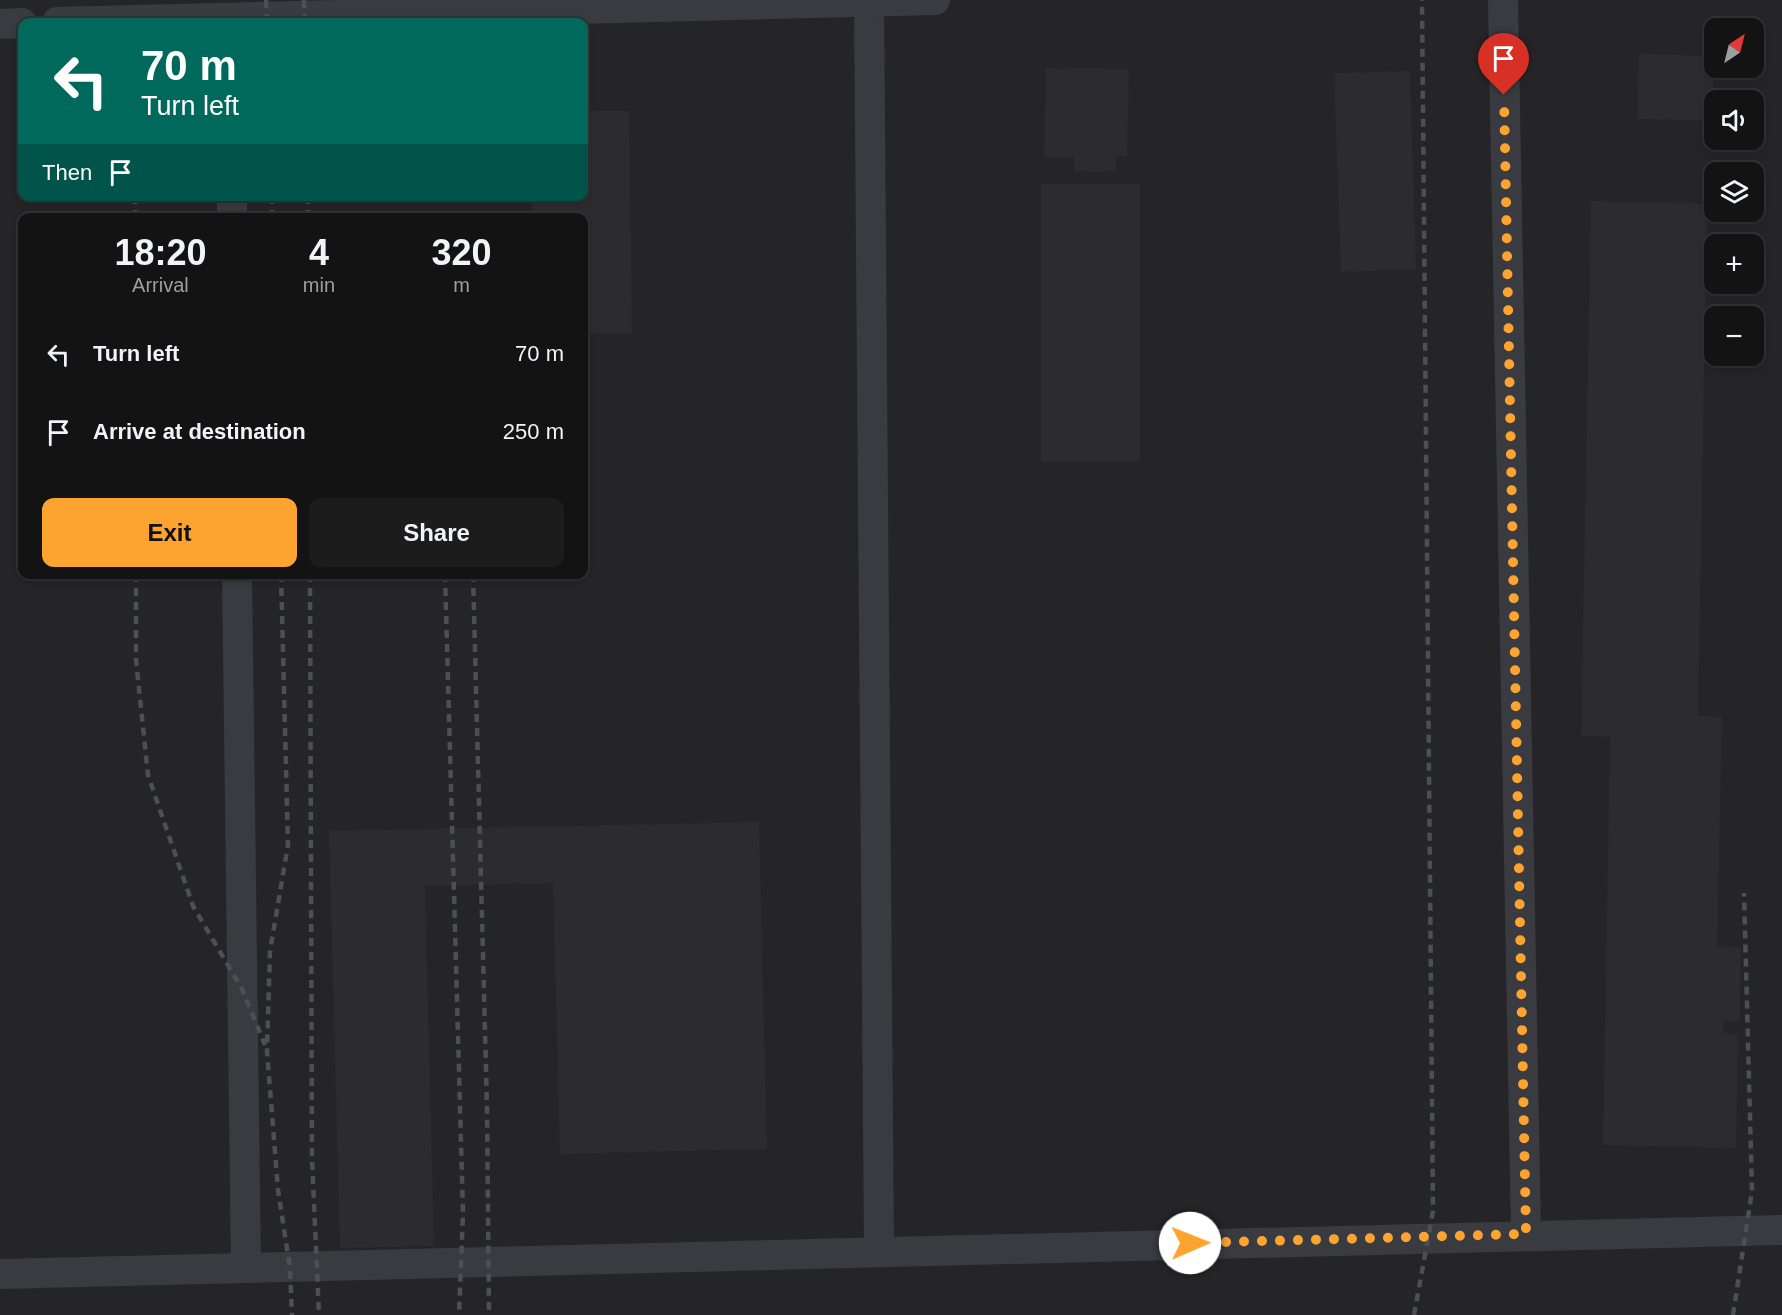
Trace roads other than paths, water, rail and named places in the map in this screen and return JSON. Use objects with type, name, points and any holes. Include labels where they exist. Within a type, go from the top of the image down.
[{"type":"street","points":[[143,18],[229,14],[935,0]]},
{"type":"street","points":[[1503,0],[1526,1234]]},
{"type":"street","points":[[869,1],[879,1251]]},
{"type":"street","points":[[0,24],[18,23]]},
{"type":"street","points":[[237,579],[246,1267]]},
{"type":"street","points":[[0,1274],[1526,1234],[1782,1230]]},
{"type":"railway","points":[[266,0],[267,18]]},
{"type":"railway","points":[[304,0],[305,18]]},
{"type":"railway","points":[[1414,1315],[1433,1211],[1422,0]]},
{"type":"railway","points":[[135,201],[135,213]]},
{"type":"railway","points":[[272,201],[272,213]]},
{"type":"railway","points":[[308,201],[308,213]]},
{"type":"railway","points":[[136,579],[136,660],[148,775],[193,906],[242,989],[265,1045]]},
{"type":"railway","points":[[281,579],[288,845],[270,951],[267,1051],[278,1190],[290,1268],[292,1315]]},
{"type":"railway","points":[[310,579],[312,1159],[319,1315]]},
{"type":"railway","points":[[445,579],[463,1213],[459,1315]]},
{"type":"railway","points":[[473,579],[487,1107],[489,1315]]},
{"type":"railway","points":[[1733,1315],[1752,1191],[1744,893]]}]
